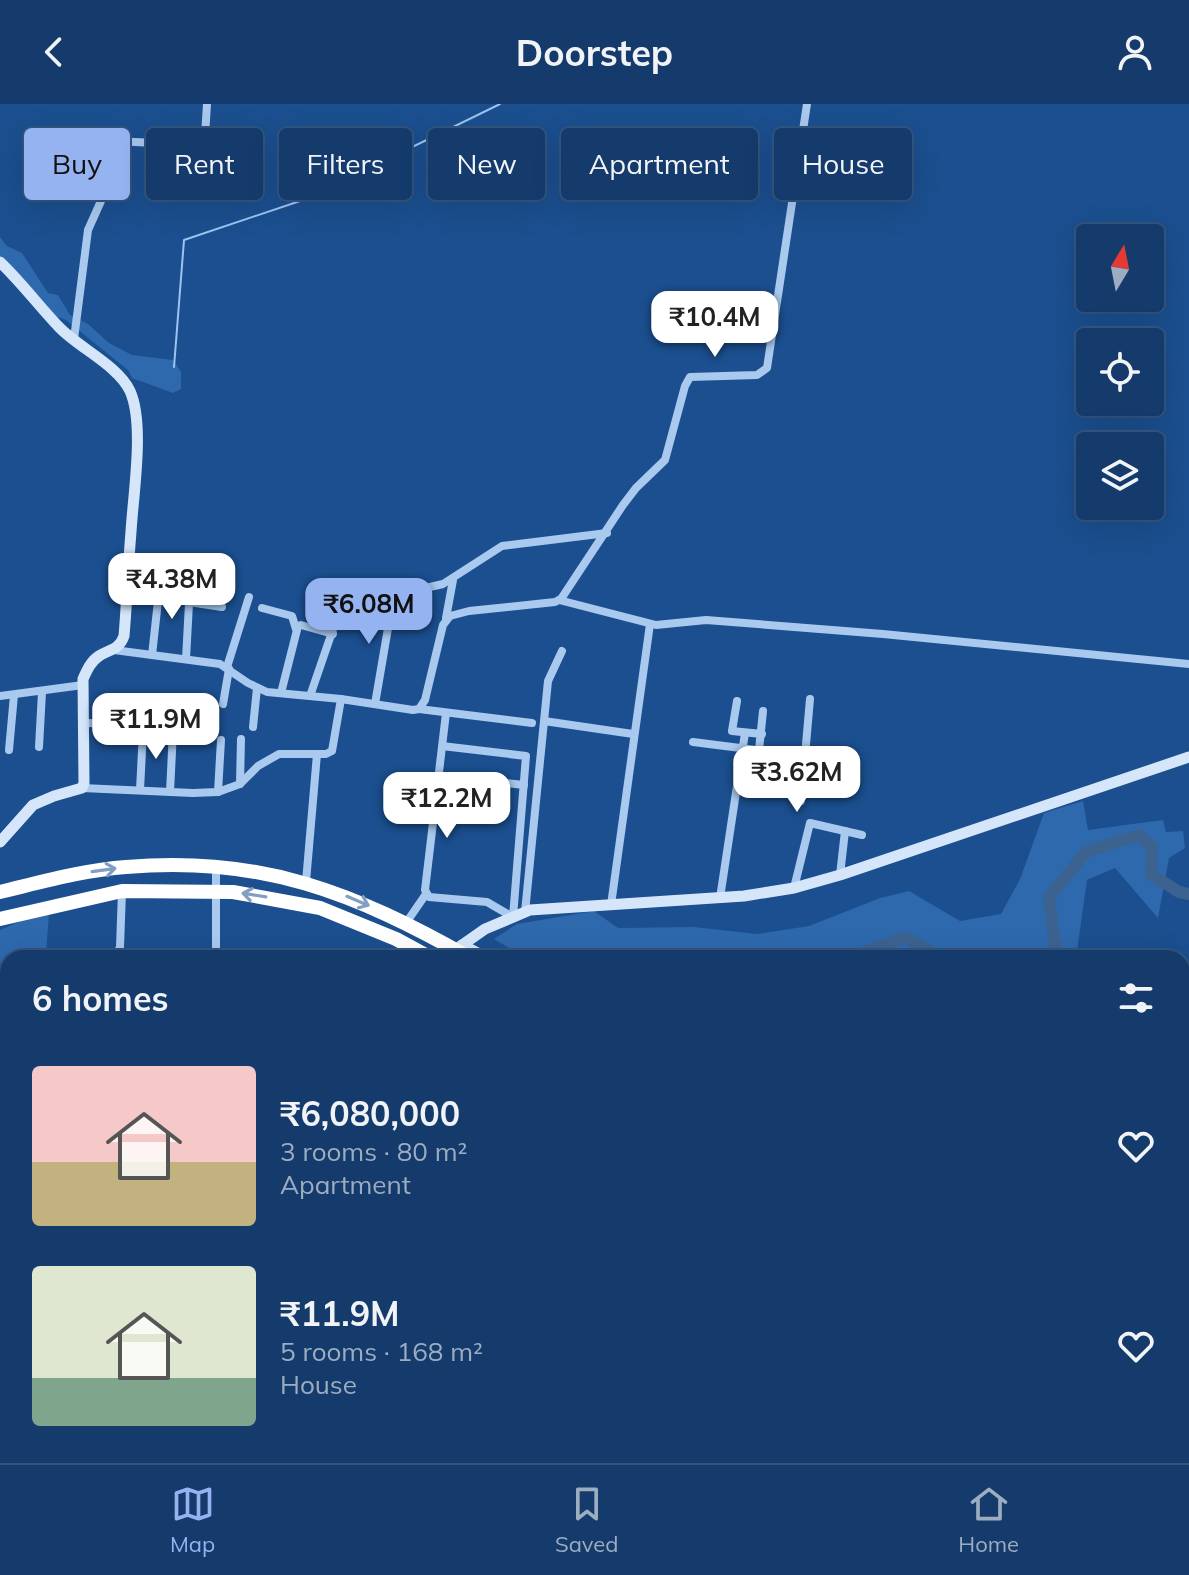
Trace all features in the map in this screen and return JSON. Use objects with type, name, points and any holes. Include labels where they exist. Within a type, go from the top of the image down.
[{"type":"highway","points":[[0,892],[125,867],[216,866],[306,882],[344,895],[406,923],[454,950]]},
{"type":"highway","points":[[60,878],[66,902]]},
{"type":"highway","points":[[0,919],[122,891],[214,890],[302,903],[341,916],[416,950]]},
{"type":"street","points":[[74,339],[88,230],[101,201],[107,145],[113,141],[200,145],[205,136],[207,104]]},
{"type":"street","points":[[562,598],[636,488],[665,460],[690,377],[757,375],[767,368],[807,104]]},
{"type":"street","points":[[0,262],[36,298],[58,327],[117,374],[129,388],[135,404],[136,469],[125,621],[121,644],[89,665],[83,685],[85,778],[82,788]]},
{"type":"street","points":[[310,696],[341,606],[357,594],[365,591],[394,593],[443,584],[502,546],[607,533]]},
{"type":"street","points":[[419,709],[425,700],[453,580]]},
{"type":"street","points":[[152,655],[159,592],[190,587],[186,659]]},
{"type":"street","points":[[375,704],[394,593]]},
{"type":"street","points":[[223,704],[228,668],[249,597]]},
{"type":"street","points":[[446,619],[469,611],[562,598],[650,624],[706,620],[1189,664]]},
{"type":"street","points":[[189,602],[222,607]]},
{"type":"street","points":[[262,608],[292,616],[296,629],[281,693]]},
{"type":"street","points":[[611,905],[650,624]]},
{"type":"street","points":[[296,629],[301,625],[333,634]]},
{"type":"street","points":[[114,650],[228,668],[257,688],[281,693],[532,723]]},
{"type":"street","points":[[525,912],[548,681],[562,651]]},
{"type":"street","points":[[0,696],[83,685]]},
{"type":"street","points":[[253,727],[257,688]]},
{"type":"street","points":[[39,747],[42,692]]},
{"type":"street","points":[[9,750],[14,695]]},
{"type":"street","points":[[0,842],[33,805],[82,788],[218,792],[240,784],[258,766],[279,754],[326,754],[334,747],[341,699]]},
{"type":"street","points":[[801,801],[810,699]]},
{"type":"street","points":[[737,701],[732,731],[762,734]]},
{"type":"street","points":[[759,750],[763,711]]},
{"type":"street","points":[[406,923],[426,894],[446,713]]},
{"type":"street","points":[[544,721],[633,734]]},
{"type":"street","points":[[84,723],[203,725]]},
{"type":"street","points":[[140,790],[143,731]]},
{"type":"street","points":[[170,792],[173,731]]},
{"type":"street","points":[[720,898],[745,733]]},
{"type":"street","points":[[240,784],[241,739]]},
{"type":"street","points":[[218,792],[221,740]]},
{"type":"street","points":[[693,742],[803,756]]},
{"type":"street","points":[[442,746],[526,756],[513,917]]},
{"type":"street","points":[[306,882],[317,754]]},
{"type":"street","points":[[462,950],[485,929],[525,912],[720,898],[794,888],[1189,757]]},
{"type":"street","points":[[438,776],[524,785]]},
{"type":"street","points":[[794,888],[810,823],[862,835]]},
{"type":"street","points":[[840,875],[845,831]]},
{"type":"street","points":[[216,866],[216,950]]},
{"type":"street","points":[[119,950],[122,891]]},
{"type":"street","points":[[426,894],[429,897],[487,902],[513,917]]},
{"type":"street","points":[[396,939],[410,950]]},
{"type":"shaded area","points":[[0,237],[7,246],[22,253],[48,293],[58,295],[70,315],[88,324],[109,343],[132,355],[173,360],[181,372],[181,389],[173,393],[132,378],[128,370],[66,320],[52,315],[0,259]]},
{"type":"shaded area","points":[[1083,801],[1088,830],[1163,820],[1166,832],[1183,831],[1185,848],[1169,858],[1158,918],[1115,868],[1087,880],[1077,950],[513,950],[494,939],[517,924],[594,911],[618,928],[694,927],[757,934],[809,926],[880,898],[909,891],[960,921],[1001,914],[1020,879],[1044,813]]},
{"type":"shaded area","points":[[49,914],[46,950],[0,950],[0,930],[35,915]]},
{"type":"waterway","points":[[174,367],[184,240],[306,199],[500,104]]},
{"type":"waterway","points":[[1054,950],[1049,897],[1086,852],[1139,835],[1152,847],[1151,874],[1179,892],[1189,894]]},
{"type":"waterway","points":[[871,950],[905,937],[927,950]]}]
